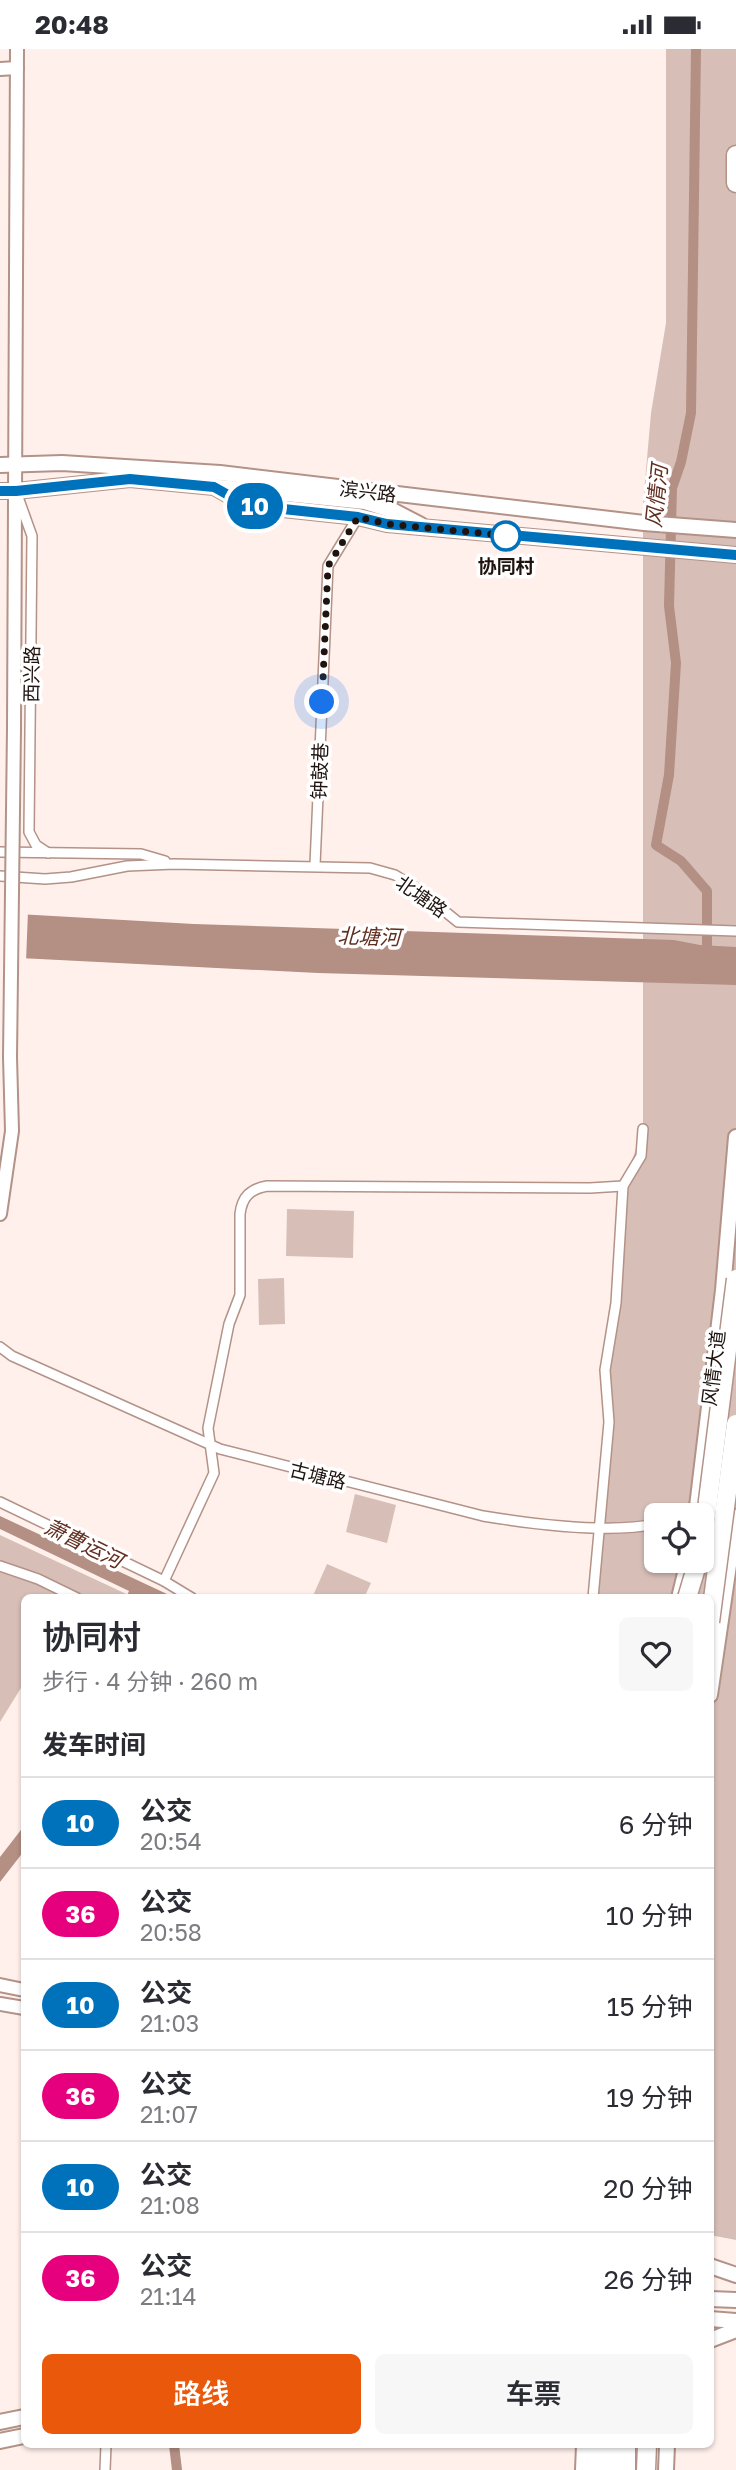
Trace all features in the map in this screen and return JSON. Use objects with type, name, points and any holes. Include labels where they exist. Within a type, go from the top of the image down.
[{"type":"highway","points":[[736,157],[736,183]]},
{"type":"highway","points":[[708,1503],[736,1279]]},
{"type":"highway","points":[[714,1594],[736,1424]]},
{"type":"highway","points":[[688,1594],[695,1573]]},
{"type":"highway","points":[[696,1594],[698,1573]]},
{"type":"highway","points":[[595,2470],[596,2448]]},
{"type":"highway","points":[[609,2448],[609,2470]]},
{"type":"highway","points":[[627,2448],[627,2470]]},
{"type":"highway","points":[[646,2470],[647,2448]]},
{"type":"main road","name":"西兴路","points":[[0,1214],[12,1131],[10,1057],[17,49]]},
{"type":"main road","points":[[0,69],[17,68]]},
{"type":"main road","name":"滨兴路","points":[[0,465],[62,463],[220,473],[644,523],[736,530]]},
{"type":"main road","name":"滨兴路","points":[[0,491],[130,479],[214,487],[246,505],[358,517],[387,524],[736,555]]},
{"type":"main road","points":[[214,487],[365,502],[394,511],[428,528]]},
{"type":"main road","name":"风情大道","points":[[697,1503],[723,1290],[736,1137]]},
{"type":"main road","points":[[714,1672],[732,1570],[736,1517]]},
{"type":"main road","points":[[679,1594],[685,1573]]},
{"type":"main road","points":[[687,1594],[688,1573]]},
{"type":"main road","points":[[0,1985],[21,1989]]},
{"type":"main road","points":[[0,2004],[21,2008]]},
{"type":"main road","points":[[714,2267],[736,2274]]},
{"type":"main road","points":[[714,2299],[736,2300]]},
{"type":"main road","points":[[714,2319],[736,2321]]},
{"type":"main road","points":[[714,2338],[736,2330]]},
{"type":"main road","points":[[0,2422],[21,2418]]},
{"type":"main road","points":[[0,2441],[21,2437]]},
{"type":"main road","points":[[583,2470],[584,2448]]},
{"type":"main road","points":[[666,2470],[667,2448]]},
{"type":"street","name":"西兴路","points":[[16,491],[32,536],[29,832],[36,845],[48,853]]},
{"type":"street","name":"钟鼓巷","points":[[315,865],[328,566],[358,517]]},
{"type":"street","name":"北塘路","points":[[0,852],[141,854],[174,864]]},
{"type":"street","name":"北塘路","points":[[0,876],[45,879],[127,866],[174,864],[370,868],[395,875],[416,888],[458,922],[736,931]]},
{"type":"street","points":[[593,1594],[609,1422],[606,1370],[616,1303],[622,1186],[641,1156],[643,1129]]},
{"type":"street","points":[[164,1581],[214,1473],[208,1428],[229,1324],[240,1295],[241,1203],[247,1194],[256,1188],[280,1186],[622,1186]]},
{"type":"street","name":"古塘路","points":[[0,1347],[12,1356],[220,1450],[483,1516],[520,1522],[644,1527]]},
{"type":"street","points":[[0,1502],[164,1581],[185,1594]]},
{"type":"street","points":[[714,1525],[720,1526],[735,1540]]},
{"type":"street","points":[[0,1566],[38,1579],[69,1594]]},
{"type":"street","points":[[105,2470],[106,2448]]},
{"type":"shaded area","points":[[666,49],[736,49],[736,2240],[714,2236],[714,1594],[593,1594],[609,1422],[605,1370],[623,1186],[643,1129],[643,504],[651,413],[666,323]]},
{"type":"shaded area","points":[[287,1209],[354,1211],[353,1258],[286,1256]]},
{"type":"shaded area","points":[[284,1278],[285,1324],[259,1325],[258,1279]]},
{"type":"shaded area","points":[[355,1494],[396,1505],[387,1543],[346,1532]]},
{"type":"shaded area","points":[[0,1535],[126,1594],[21,1594],[21,1688],[0,1722]]},
{"type":"shaded area","points":[[327,1564],[371,1583],[366,1594],[314,1594]]},
{"type":"water","name":"北塘河","points":[[0,913],[194,924],[674,940],[736,947],[736,985],[318,973],[0,957]]},
{"type":"water","points":[[0,1516],[167,1594],[128,1594],[129,1591],[0,1529]]},
{"type":"water","points":[[21,1830],[21,1855],[0,1882],[0,1857]]},
{"type":"pier","points":[[0,910],[28,911],[26,962],[0,961]]},
{"type":"waterway","name":"风情河","points":[[696,49],[691,413],[681,462],[672,488],[669,606],[676,663],[669,775],[656,845],[681,861],[707,891],[707,959]]},
{"type":"waterway","points":[[174,2448],[177,2470]]},
{"type":"bus line","name":"10","points":[[0,491],[130,479],[214,487],[246,505],[358,517],[387,524],[736,555]]},
{"type":"place","name":"协同村","points":[[506,536]]},
{"type":"route","points":[[322,702],[328,566],[358,517],[387,524],[511,536],[506,536]]},
{"type":"water label","name":"萧曹运河","points":[[84,1543]]}]
